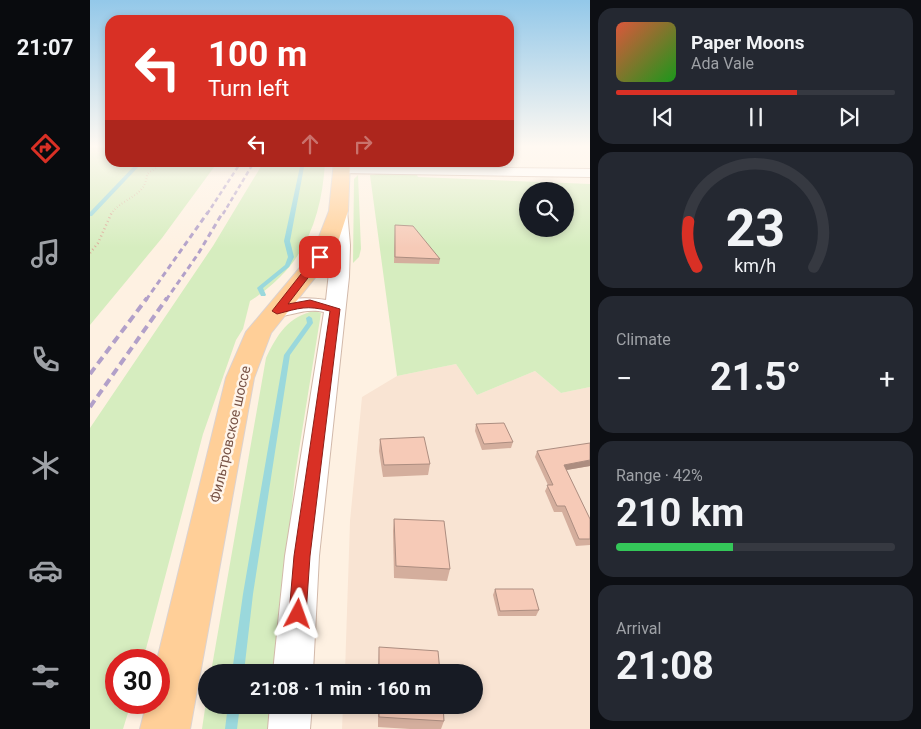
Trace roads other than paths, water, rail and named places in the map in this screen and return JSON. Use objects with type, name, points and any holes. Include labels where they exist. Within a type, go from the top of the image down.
[{"type":"main road","name":"Фильтровское шоссе","points":[[165,729],[240,378],[251,347],[259,332],[323,251],[335,226],[342,196],[342,180]]},
{"type":"street","points":[[294,664],[302,556],[342,245],[339,210]]},
{"type":"street","points":[[277,311],[293,305],[310,303],[335,309]]},
{"type":"street","points":[[289,729],[290,714]]},
{"type":"waterway","points":[[90,215],[124,180]]},
{"type":"waterway","points":[[263,295],[260,288],[287,266],[291,257],[287,241],[299,180]]},
{"type":"waterway","points":[[239,664],[248,594],[287,355],[310,323],[309,318]]},
{"type":"waterway","points":[[231,729],[233,714]]},
{"type":"railway","points":[[207,214],[229,180]]},
{"type":"railway","points":[[223,214],[243,180]]},
{"type":"railway","points":[[146,300],[208,212]]},
{"type":"railway","points":[[166,300],[198,254],[223,212]]},
{"type":"railway","points":[[90,374],[147,298]]},
{"type":"railway","points":[[90,407],[167,298]]}]
